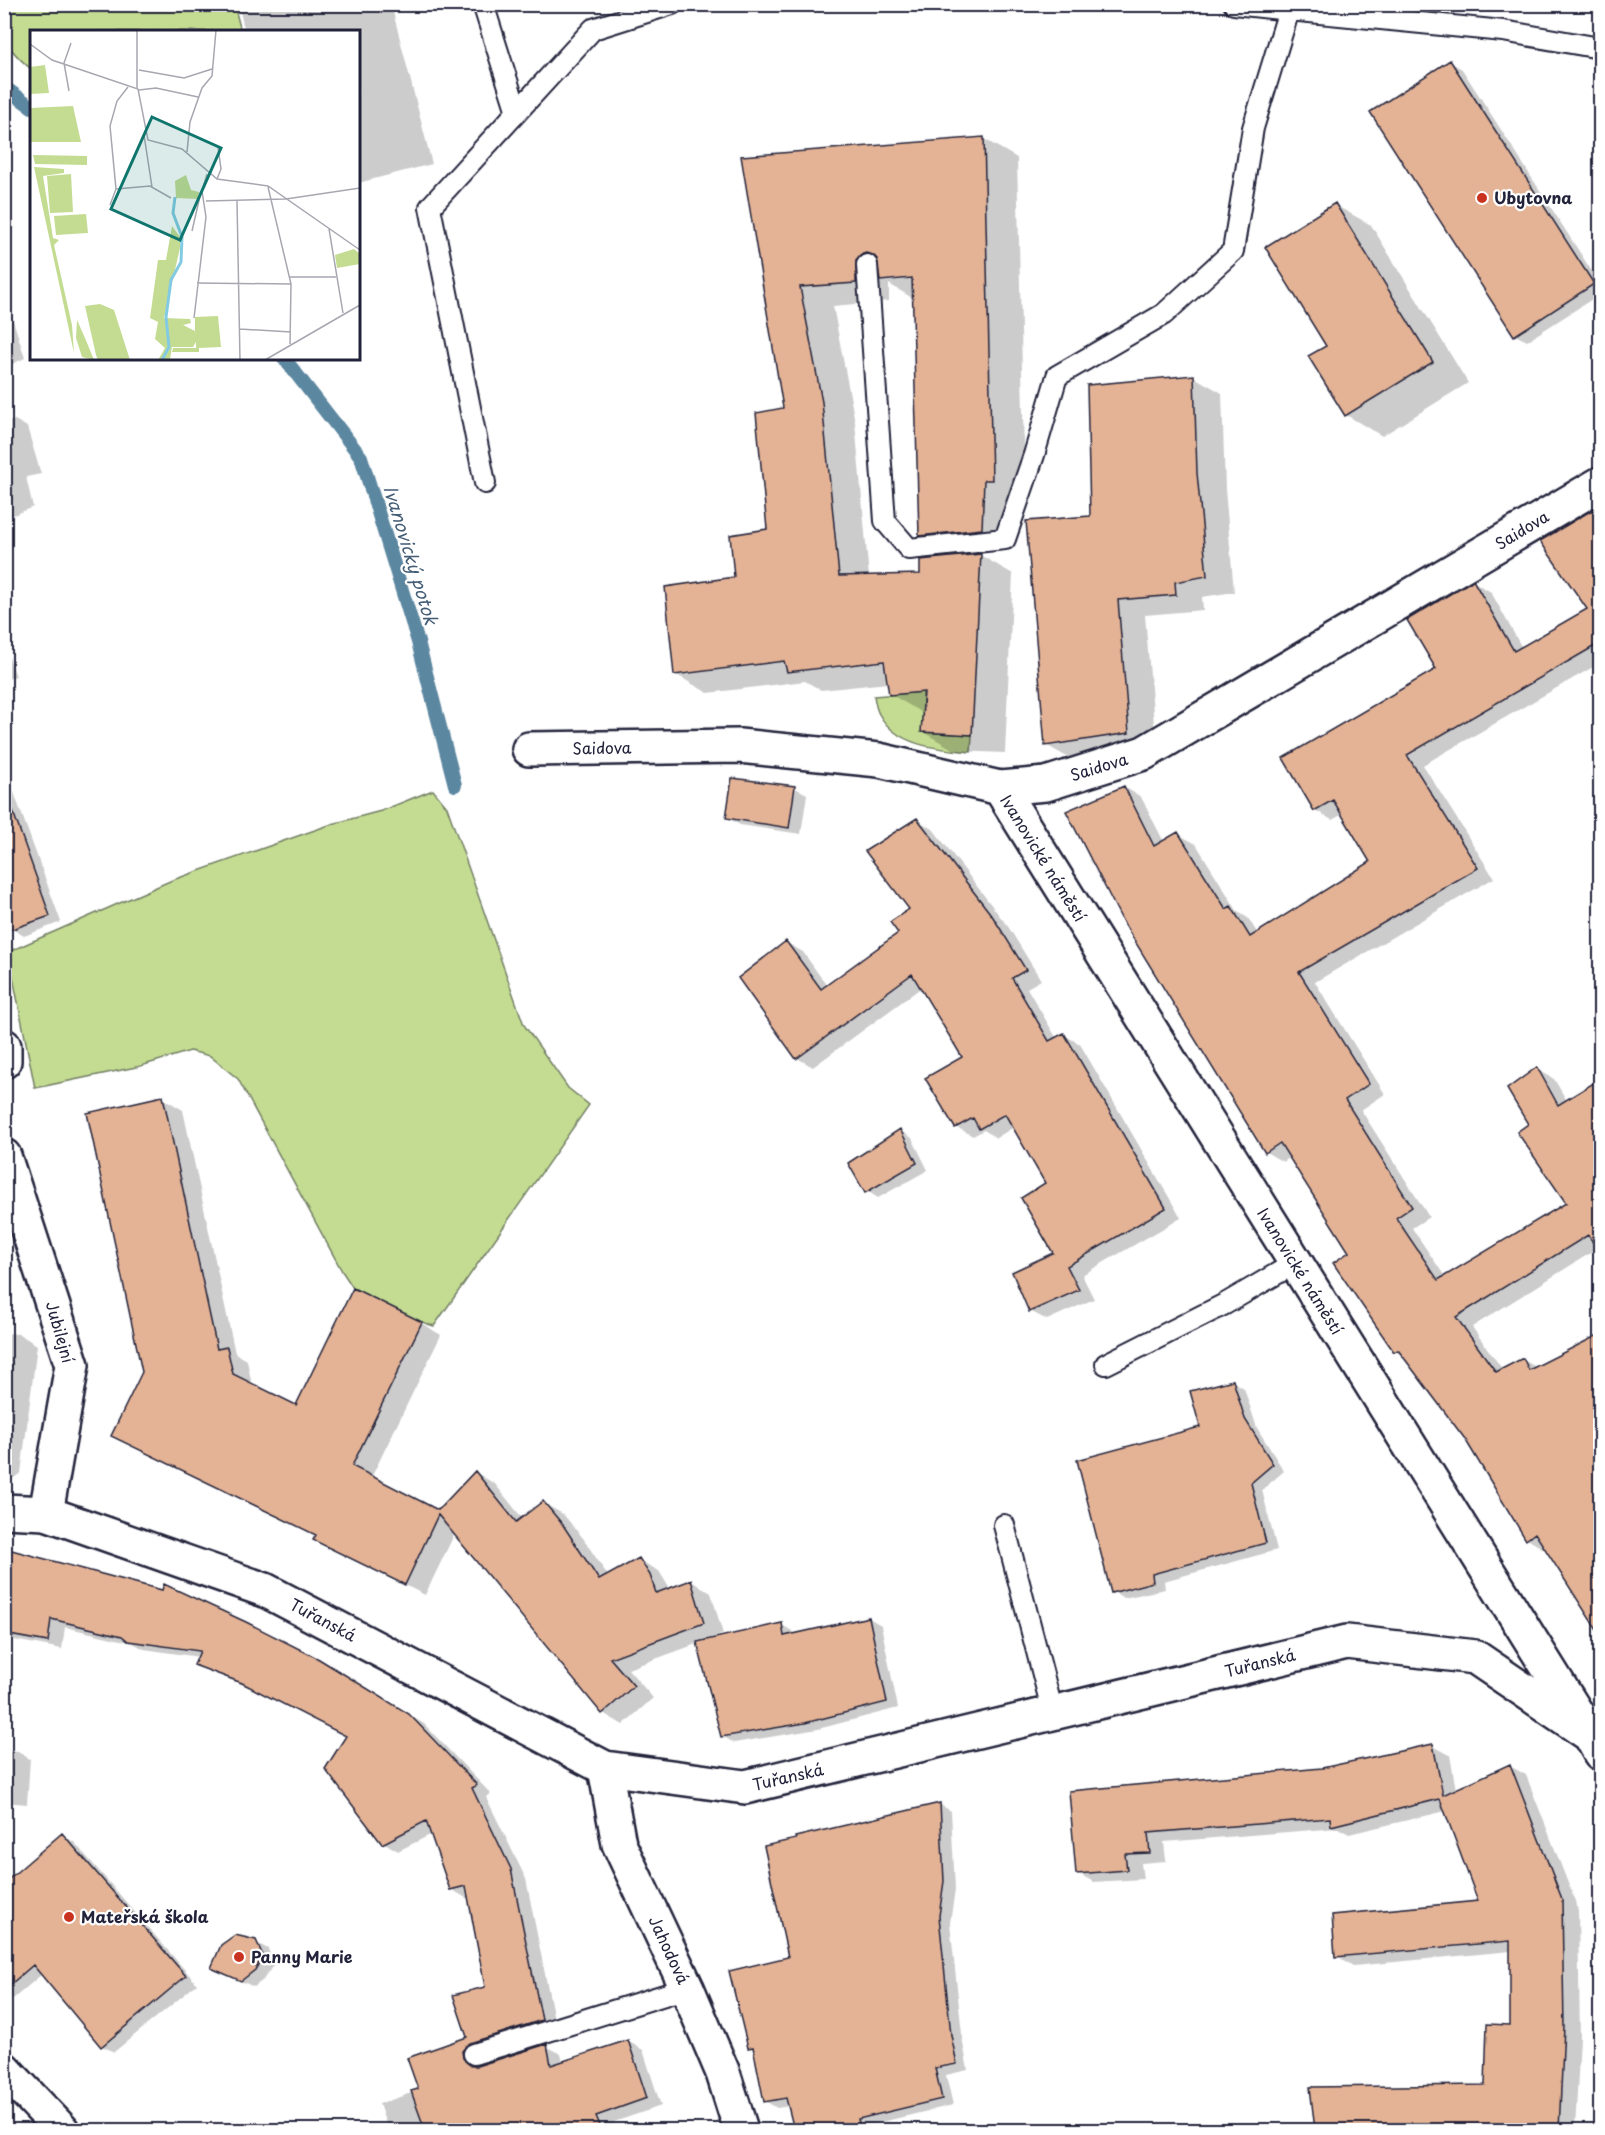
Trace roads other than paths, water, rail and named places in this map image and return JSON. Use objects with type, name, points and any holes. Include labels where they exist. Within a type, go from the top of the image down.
[{"type":"street","name":"Saidova","points":[[529,748],[739,746],[879,760],[1000,788],[1046,784],[1144,753],[1600,484]]},
{"type":"street","name":"Ivanovické náměstí","points":[[1000,788],[1595,1744]]},
{"type":"street","points":[[4,1046],[4,1061]]},
{"type":"street","name":"Jubilejní","points":[[4,1156],[72,1365],[46,1513]]},
{"type":"street","name":"Tuřanská","points":[[4,1511],[46,1513],[265,1590],[605,1768],[745,1787],[1347,1642],[1474,1657],[1595,1744]]},
{"type":"street","name":"Jahodová","points":[[605,1768],[619,1844],[687,1988],[723,2073],[741,2130]]},
{"type":"street","points":[[4,2069],[62,2130]]},
{"type":"lane","points":[[483,4],[517,112]]},
{"type":"lane","points":[[485,483],[430,207],[592,29],[672,4]]},
{"type":"lane","points":[[1234,4],[1288,7],[1503,31],[1600,48]]},
{"type":"lane","points":[[867,265],[885,521],[909,549],[1005,539],[1034,455],[1057,376],[1164,314],[1233,251],[1253,128],[1288,7]]},
{"type":"lane","points":[[1106,1364],[1226,1304],[1295,1263]]},
{"type":"lane","points":[[1004,1525],[1053,1713]]},
{"type":"lane","points":[[474,2054],[687,1988]]},
{"type":"waterway","name":"Ivanovický potok","points":[[4,87],[30,106]]},
{"type":"waterway","name":"Ivanovický potok","points":[[286,360],[361,457],[418,642],[455,785]]},
{"type":"place","name":"Ubytovna","points":[[1482,198]]},
{"type":"place","name":"Mateřská škola","points":[[69,1917]]},
{"type":"place","name":"Panny Marie","points":[[239,1957]]}]
